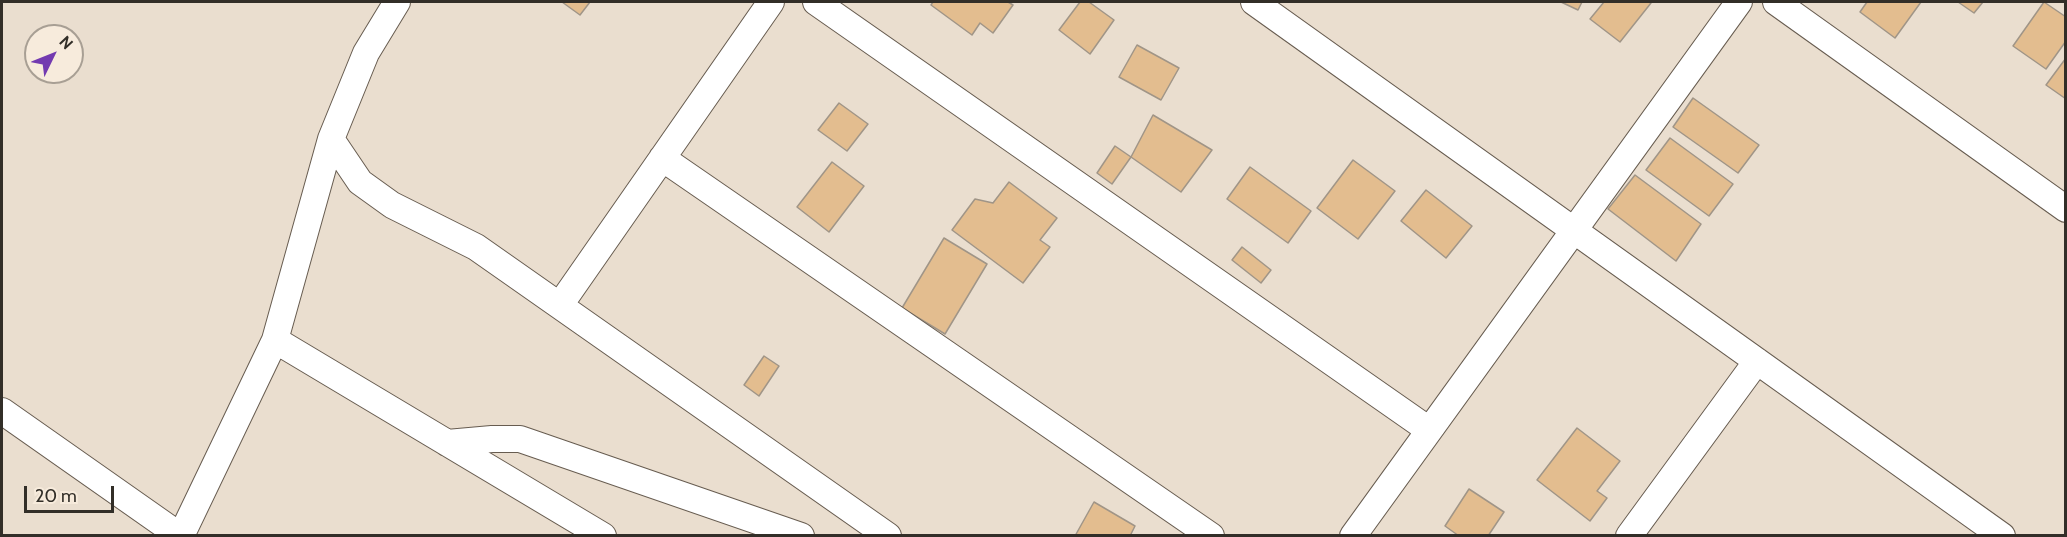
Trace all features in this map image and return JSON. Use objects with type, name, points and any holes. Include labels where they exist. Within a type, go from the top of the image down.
[{"type":"street","points":[[2,411],[180,536],[275,340],[331,139],[366,53],[397,2]]},
{"type":"street","points":[[560,305],[771,2]]},
{"type":"street","points":[[816,2],[1430,430]]},
{"type":"street","points":[[1254,2],[2002,536]]},
{"type":"street","points":[[1353,536],[1739,2]]},
{"type":"street","points":[[1776,2],[2066,208]]},
{"type":"street","points":[[331,139],[360,182],[384,199],[476,248],[888,536]]},
{"type":"street","points":[[662,158],[1211,536]]},
{"type":"street","points":[[275,340],[603,536]]},
{"type":"street","points":[[1629,536],[1757,361]]},
{"type":"street","points":[[447,443],[520,439],[801,536]]},
{"type":"building","points":[[562,2],[590,2],[580,15]]},
{"type":"building","points":[[933,2],[1008,2],[1013,5],[993,33],[980,23],[972,35],[931,5]]},
{"type":"building","points":[[1080,2],[1089,2],[1114,20],[1090,54],[1059,30]]},
{"type":"building","points":[[1561,2],[1582,2],[1578,10]]},
{"type":"building","points":[[1604,2],[1651,3],[1620,42],[1590,19]]},
{"type":"building","points":[[1867,2],[1921,2],[1895,38],[1860,12]]},
{"type":"building","points":[[1958,2],[1983,2],[1974,13]]},
{"type":"building","points":[[2044,2],[2066,17],[2066,41],[2046,69],[2013,46]]},
{"type":"building","points":[[1137,45],[1179,68],[1161,100],[1119,77]]},
{"type":"building","points":[[2066,58],[2066,99],[2046,85]]},
{"type":"building","points":[[1693,98],[1759,145],[1738,173],[1673,127]]},
{"type":"building","points":[[839,103],[868,124],[847,151],[818,130]]},
{"type":"building","points":[[1153,115],[1212,150],[1181,192],[1131,157]]},
{"type":"building","points":[[1670,138],[1733,184],[1709,216],[1646,170]]},
{"type":"building","points":[[1115,146],[1131,157],[1112,184],[1097,173]]},
{"type":"building","points":[[1353,160],[1395,191],[1358,239],[1317,208]]},
{"type":"building","points":[[832,162],[864,186],[829,232],[797,207]]},
{"type":"building","points":[[1250,167],[1311,211],[1288,243],[1227,199]]},
{"type":"building","points":[[1635,175],[1701,224],[1676,261],[1608,209]]},
{"type":"building","points":[[1009,182],[1057,218],[1040,240],[1050,247],[1023,283],[952,230],[975,199],[993,203]]},
{"type":"building","points":[[1426,190],[1472,226],[1446,258],[1401,221]]},
{"type":"building","points":[[944,238],[987,264],[945,334],[902,308]]},
{"type":"building","points":[[1242,247],[1271,270],[1261,283],[1232,260]]},
{"type":"building","points":[[764,356],[779,366],[759,396],[744,385]]},
{"type":"building","points":[[1577,428],[1620,461],[1597,491],[1607,498],[1590,521],[1537,480]]},
{"type":"building","points":[[1469,489],[1504,512],[1488,536],[1459,536],[1445,526]]},
{"type":"building","points":[[1094,502],[1135,526],[1130,536],[1075,536]]}]
